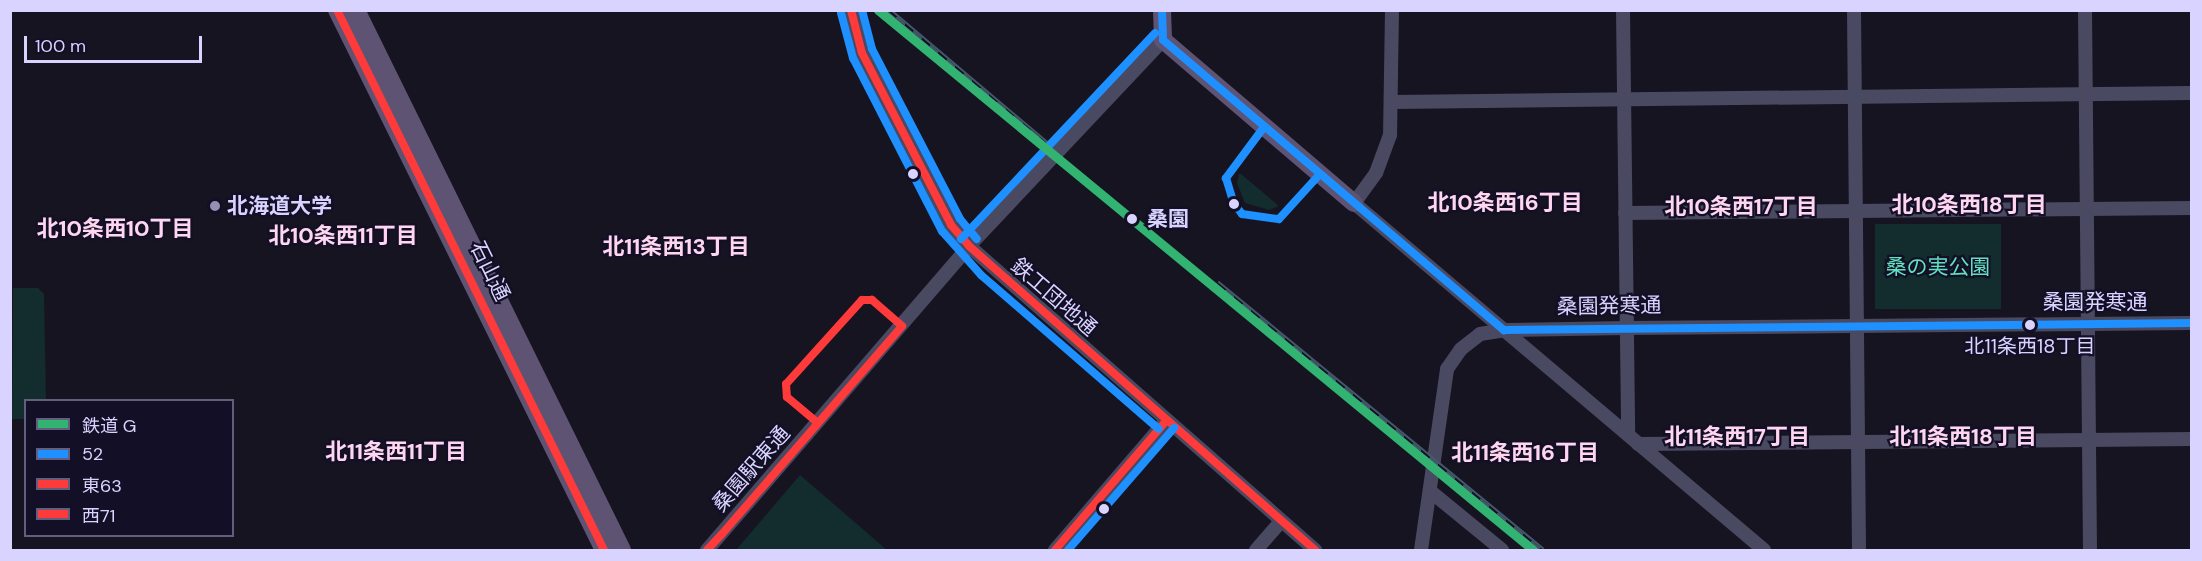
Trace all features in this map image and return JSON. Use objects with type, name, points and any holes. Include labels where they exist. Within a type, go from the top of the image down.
[{"type":"main road","name":"石山通","points":[[337,10],[604,550]]},
{"type":"main road","name":"石山通","points":[[356,10],[622,550]]},
{"type":"main road","points":[[1162,10],[1162,40],[1354,203]]},
{"type":"street","name":"鉄工団地通","points":[[851,10],[855,33],[871,72],[951,225],[969,246],[1315,550]]},
{"type":"street","points":[[1392,10],[1394,102],[1384,155],[1354,203],[1764,550]]},
{"type":"street","points":[[1623,10],[1626,328],[1633,439]]},
{"type":"street","points":[[1854,10],[1858,550]]},
{"type":"street","points":[[2085,10],[2090,550]]},
{"type":"street","name":"桑園駅東通","points":[[706,550],[969,246],[1162,40]]},
{"type":"street","points":[[1394,102],[2192,93]]},
{"type":"street","points":[[1625,213],[2192,208]]},
{"type":"street","name":"桑園発寒通","points":[[1421,550],[1447,369],[1470,341],[1504,330],[2192,323]]},
{"type":"street","points":[[1055,550],[1166,421]]},
{"type":"street","points":[[1633,439],[1858,441],[2192,439]]},
{"type":"street","points":[[1430,491],[1502,550]]},
{"type":"street","points":[[1256,550],[1281,521]]},
{"type":"green space","points":[[1239,174],[1279,206],[1269,210],[1245,203],[1237,183]]},
{"type":"green space","name":"桑の実公園","points":[[1875,224],[2001,224],[2001,309],[1875,309]]},
{"type":"green space","points":[[13,288],[38,288],[44,294],[46,399],[24,399],[24,419],[12,419]]},
{"type":"green space","points":[[800,475],[887,550],[736,550]]},
{"type":"railway","points":[[888,10],[1050,147]]},
{"type":"railway","points":[[1217,283],[1542,550]]},
{"type":"rail line","name":"G","points":[[878,10],[1533,550]]},
{"type":"transit line","name":"東63","points":[[337,10],[604,550]]},
{"type":"transit line","name":"西71","points":[[851,10],[862,53],[951,225],[969,246],[1315,550]]},
{"type":"transit line","points":[[862,10],[872,49],[960,219],[977,239]]},
{"type":"transit line","name":"52","points":[[1162,10],[1163,40],[1504,330],[2192,323]]},
{"type":"transit line","points":[[841,13],[853,58],[942,231],[981,275],[1159,429]]},
{"type":"transit line","points":[[961,239],[1155,33]]},
{"type":"transit line","name":"52","points":[[1264,127],[1226,178],[1234,204],[1242,214],[1279,219],[1320,174]]},
{"type":"transit line","name":"東63","points":[[707,550],[722,534],[902,326],[872,300],[862,300],[786,384],[787,397],[818,423]]},
{"type":"transit line","name":"西71","points":[[1055,550],[1166,421]]},
{"type":"transit line","points":[[1068,550],[1174,428]]},
{"type":"place","name":"北海道大学","points":[[215,206]]},
{"type":"place","name":"桑園","points":[[1132,219]]},
{"type":"place","name":"北11条西18丁目","points":[[2030,325]]},
{"type":"district","name":"北10条西16丁目","points":[[1505,203]]},
{"type":"district","name":"北10条西18丁目","points":[[1969,205]]},
{"type":"district","name":"北10条西17丁目","points":[[1741,207]]},
{"type":"district","name":"北10条西10丁目","points":[[115,229]]},
{"type":"district","name":"北10条西11丁目","points":[[343,236]]},
{"type":"district","name":"北11条西13丁目","points":[[676,247]]},
{"type":"district","name":"北11条西17丁目","points":[[1737,437]]},
{"type":"district","name":"北11条西18丁目","points":[[1963,437]]},
{"type":"district","name":"北11条西11丁目","points":[[396,452]]},
{"type":"district","name":"北11条西16丁目","points":[[1525,453]]}]
